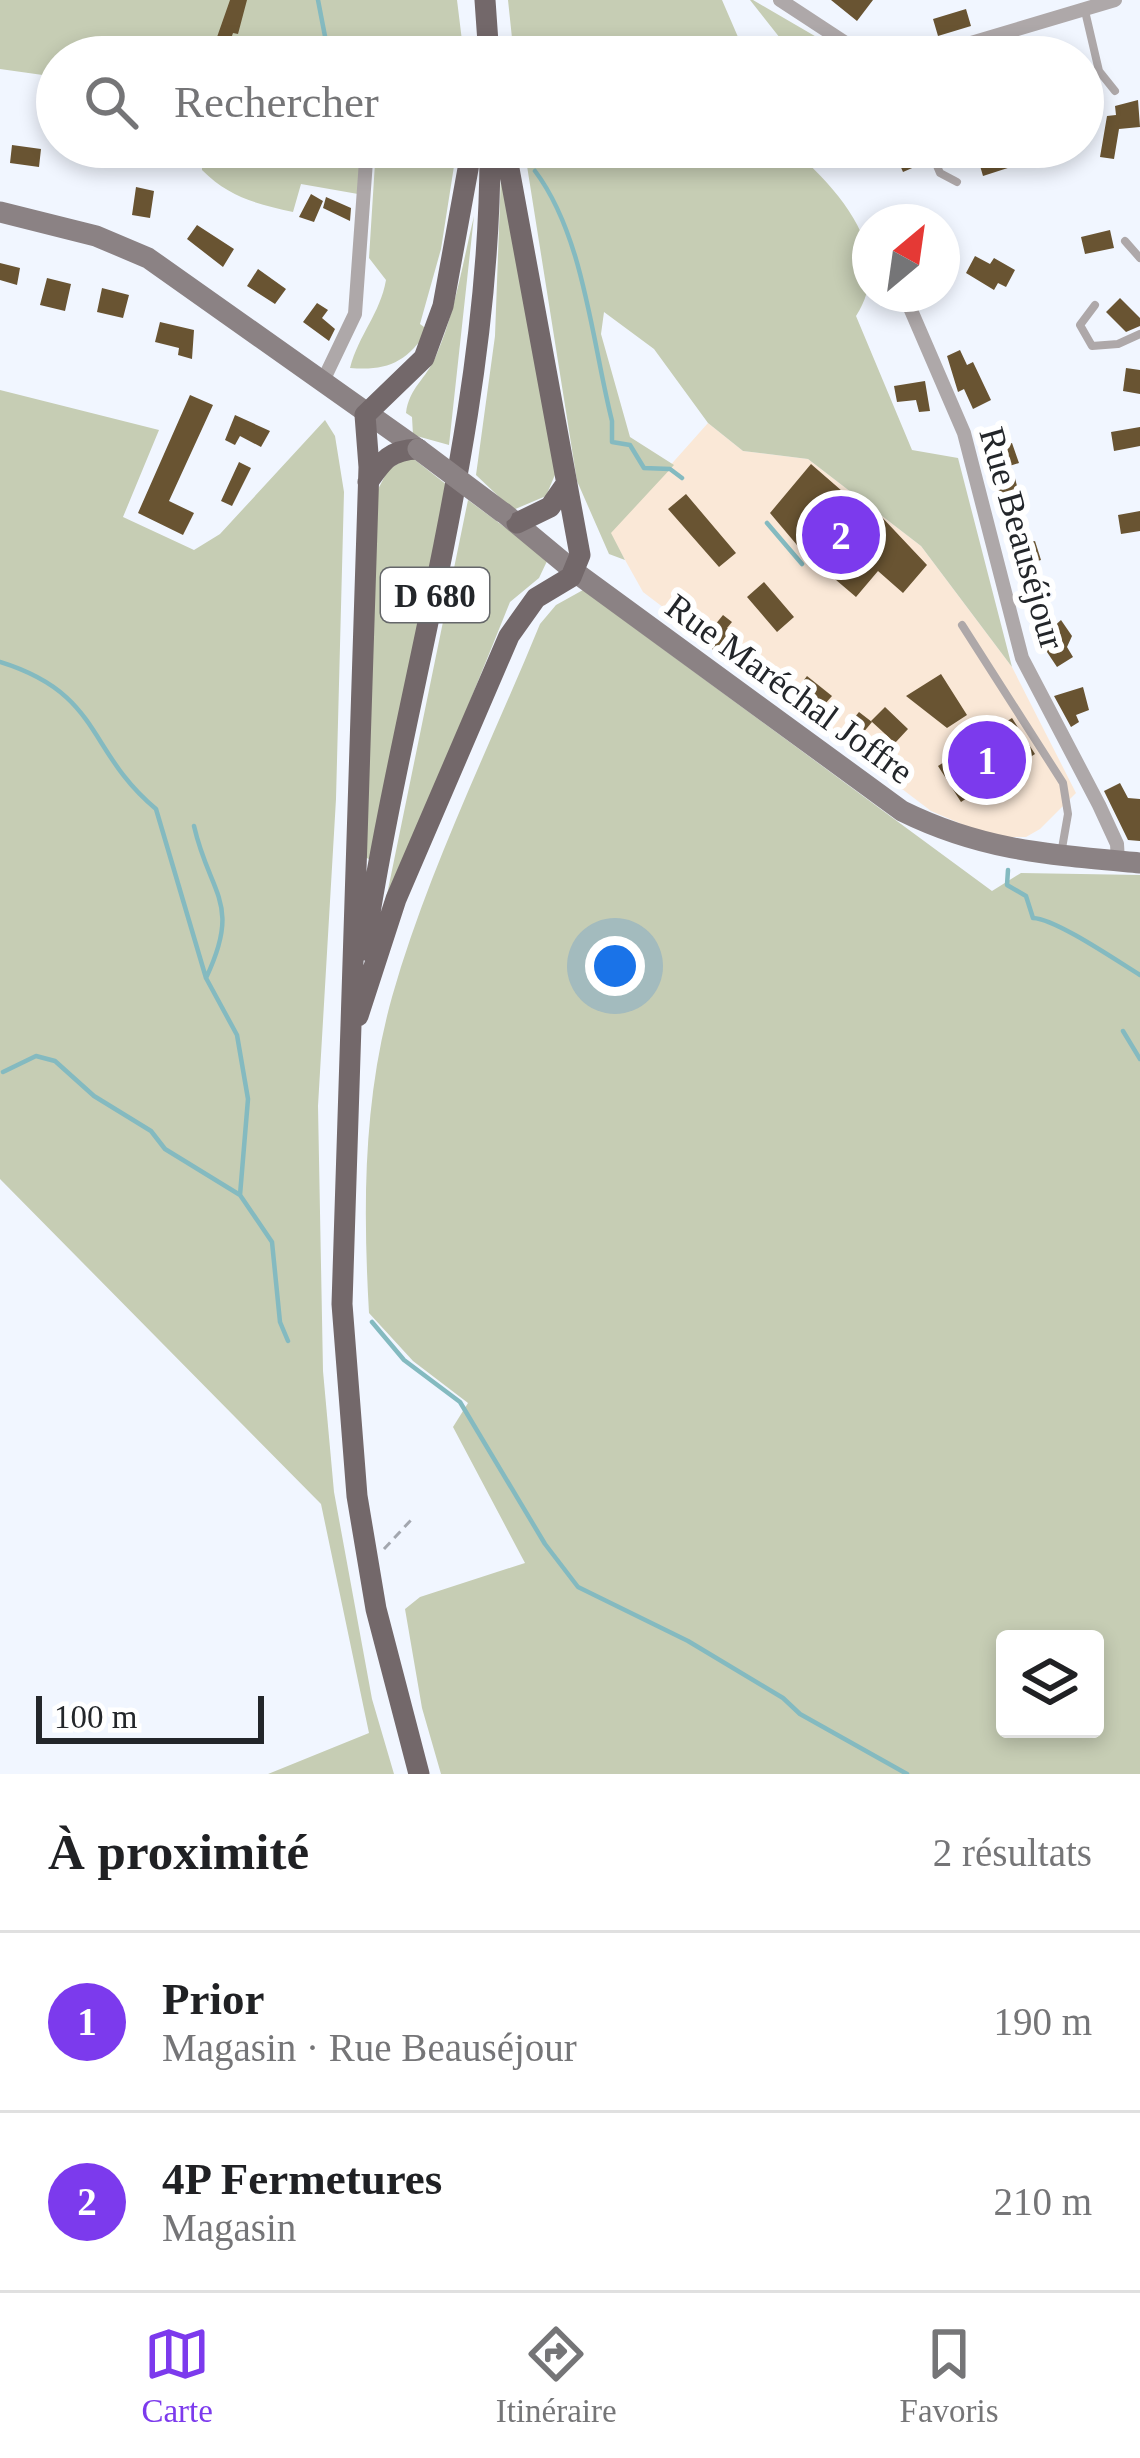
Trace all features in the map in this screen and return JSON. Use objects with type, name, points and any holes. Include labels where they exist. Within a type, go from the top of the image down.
[{"type":"main road","points":[[485,0],[488,36]]},
{"type":"main road","points":[[351,1040],[368,482],[365,415],[424,358],[447,288],[468,168]]},
{"type":"main road","name":"D 680","points":[[419,1774],[396,1696],[357,1496],[342,1304],[351,1040],[371,907],[468,429],[485,268],[489,168]]},
{"type":"main road","points":[[351,1040],[396,898],[509,636],[536,598],[575,572],[578,532],[509,168]]},
{"type":"main road","name":"Rue Maréchal Joffre","points":[[0,212],[96,236],[148,258],[418,449],[575,572],[902,811],[946,832],[1000,849],[1129,862]]},
{"type":"main road","points":[[368,482],[382,459],[398,449],[418,449]]},
{"type":"main road","points":[[509,518],[550,507],[566,484]]},
{"type":"street","points":[[780,0],[835,36]]},
{"type":"street","points":[[994,36],[1115,0]]},
{"type":"street","points":[[322,383],[355,314],[365,168]]},
{"type":"street","name":"Rue Beauséjour","points":[[912,312],[964,433],[1022,658],[1129,862]]},
{"type":"lane","points":[[1084,9],[1091,36]]},
{"type":"lane","points":[[1104,77],[1115,91]]},
{"type":"lane","points":[[940,168],[945,179],[957,182]]},
{"type":"lane","points":[[1125,241],[1140,258]]},
{"type":"lane","points":[[1095,305],[1080,326],[1092,346],[1118,344],[1140,334]]},
{"type":"lane","points":[[962,625],[1063,783],[1068,814],[1061,856]]},
{"type":"path","points":[[368,1562],[411,1520]]},
{"type":"shaded area","points":[[708,423],[743,451],[808,459],[921,546],[1012,667],[1076,793],[1040,829],[1026,837],[992,837],[931,811],[643,592],[610,533]]},
{"type":"green space","points":[[0,0],[457,0],[461,36],[36,36],[36,74],[0,69]]},
{"type":"green space","points":[[508,0],[722,0],[738,36],[512,36]]},
{"type":"green space","points":[[750,0],[815,36],[778,36]]},
{"type":"green space","points":[[359,168],[358,194],[301,184],[293,212],[233,193],[202,170]]},
{"type":"green space","points":[[375,168],[454,168],[441,249],[420,324],[428,330],[395,362],[350,368],[386,280],[369,258]]},
{"type":"green space","points":[[527,168],[812,168],[852,217],[852,312],[858,312],[912,450],[958,458],[1012,667],[921,546],[808,459],[743,451],[708,423],[654,349],[604,312],[601,334],[630,437],[674,465],[611,533],[625,560],[609,554],[577,481]]},
{"type":"green space","points":[[501,174],[557,470],[546,496],[513,510],[476,475],[495,336]]},
{"type":"green space","points":[[474,216],[449,445],[413,435],[412,417],[406,413],[443,339]]},
{"type":"green space","points":[[0,390],[159,430],[123,517],[194,550],[220,534],[325,420],[335,436],[344,492],[336,799],[318,1106],[323,1371],[334,1492],[372,1699],[394,1774],[268,1774],[369,1733],[321,1504],[0,1179]]},
{"type":"green space","points":[[410,456],[447,485],[370,860],[364,856],[374,497],[388,470]]},
{"type":"green space","points":[[468,500],[548,559],[539,578],[510,602],[382,919]]},
{"type":"green space","points":[[583,590],[992,891],[1021,873],[1140,875],[1140,1774],[441,1774],[422,1708],[405,1609],[420,1597],[525,1563],[453,1427],[468,1403],[413,1361],[369,1313],[366,1194],[370,1115],[382,1036],[423,902],[540,624],[556,605]]},
{"type":"building","points":[[230,0],[247,0],[238,34],[217,36]]},
{"type":"building","points":[[831,0],[873,0],[857,21]]},
{"type":"building","points":[[966,9],[971,26],[938,36],[933,19]]},
{"type":"building","points":[[1138,100],[1140,127],[1119,129],[1114,159],[1104,158],[1104,134],[1107,116],[1116,115],[1115,106]]},
{"type":"building","points":[[12,145],[36,148],[36,167],[10,163]]},
{"type":"building","points":[[981,168],[1008,168],[983,176]]},
{"type":"building","points":[[136,187],[154,191],[150,218],[132,215]]},
{"type":"building","points":[[311,194],[323,201],[314,222],[299,217]]},
{"type":"building","points":[[326,197],[351,208],[350,221],[323,208]]},
{"type":"building","points":[[197,225],[234,249],[223,267],[187,239]]},
{"type":"building","points":[[1110,230],[1114,248],[1085,254],[1081,237]]},
{"type":"building","points":[[975,256],[990,264],[994,258],[1015,270],[1006,287],[998,283],[994,290],[966,273]]},
{"type":"building","points":[[0,263],[20,268],[17,285],[0,280]]},
{"type":"building","points":[[258,269],[286,289],[275,304],[247,286]]},
{"type":"building","points":[[47,278],[71,284],[65,311],[40,305]]},
{"type":"building","points":[[102,288],[129,295],[123,318],[97,312]]},
{"type":"building","points":[[1120,298],[1140,318],[1140,326],[1126,332],[1106,312]]},
{"type":"building","points":[[317,303],[328,310],[322,318],[335,329],[329,341],[303,322]]},
{"type":"building","points":[[160,322],[194,330],[192,359],[178,355],[179,348],[155,342]]},
{"type":"building","points":[[960,350],[967,365],[973,362],[991,400],[973,409],[964,389],[958,392],[947,356]]},
{"type":"building","points":[[1126,368],[1140,370],[1140,394],[1123,391]]},
{"type":"building","points":[[925,381],[930,411],[919,412],[916,400],[897,402],[894,386]]},
{"type":"building","points":[[190,395],[213,405],[169,501],[194,513],[183,535],[138,513]]},
{"type":"building","points":[[235,415],[270,431],[261,447],[240,436],[235,445],[225,440]]},
{"type":"building","points":[[1140,427],[1140,446],[1114,451],[1111,432]]},
{"type":"building","points":[[1012,443],[1019,463],[1003,468],[996,448]]},
{"type":"building","points":[[239,462],[251,468],[232,506],[221,501]]},
{"type":"building","points":[[811,464],[873,518],[878,513],[927,565],[903,593],[878,571],[856,597],[802,551],[770,513]]},
{"type":"building","points":[[1015,478],[1021,502],[1002,507],[997,483]]},
{"type":"building","points":[[686,494],[736,553],[719,567],[668,509]]},
{"type":"building","points":[[1140,511],[1140,531],[1121,534],[1118,515]]},
{"type":"building","points":[[1021,535],[1024,544],[1035,541],[1041,560],[1016,567],[1007,540]]},
{"type":"building","points":[[764,582],[794,617],[777,632],[747,597]]},
{"type":"building","points":[[683,608],[710,631],[723,615],[732,622],[727,628],[733,633],[717,653],[674,618]]},
{"type":"building","points":[[1061,620],[1072,636],[1067,647],[1073,657],[1057,667],[1039,640]]},
{"type":"building","points":[[941,674],[967,715],[947,728],[906,696]]},
{"type":"building","points":[[807,676],[832,696],[818,712],[794,693]]},
{"type":"building","points":[[1083,687],[1089,710],[1076,715],[1079,722],[1071,727],[1054,696]]},
{"type":"building","points":[[885,707],[908,729],[895,743],[871,721]]},
{"type":"building","points":[[859,712],[872,722],[857,740],[845,729]]},
{"type":"building","points":[[1012,718],[1035,754],[1012,769],[1009,785],[1001,790],[987,785],[961,802],[938,766]]},
{"type":"building","points":[[1120,783],[1128,798],[1140,799],[1140,841],[1128,840],[1104,791]]},
{"type":"waterway","points":[[318,0],[325,36]]},
{"type":"waterway","points":[[535,171],[552,197],[576,258],[612,421],[612,442],[630,445],[644,468],[670,469],[682,478]]},
{"type":"waterway","points":[[767,523],[802,564]]},
{"type":"waterway","points":[[0,662],[58,690],[76,707],[133,787],[156,809],[206,978],[237,1035],[248,1099],[240,1195],[272,1242],[280,1322],[288,1341]]},
{"type":"waterway","points":[[194,826],[222,915],[222,932],[206,978]]},
{"type":"waterway","points":[[1008,870],[1007,885],[1026,896],[1033,918],[1071,933],[1140,975]]},
{"type":"waterway","points":[[1123,1031],[1140,1059]]},
{"type":"waterway","points":[[3,1072],[36,1056],[55,1061],[94,1096],[151,1131],[165,1149],[240,1195]]},
{"type":"waterway","points":[[372,1322],[404,1360],[460,1402],[545,1544],[578,1587],[688,1641],[783,1698],[800,1714],[907,1774]]},
{"type":"place","name":"4P Fermetures","points":[[841,535]]},
{"type":"place","name":"Prior","points":[[987,760]]}]
